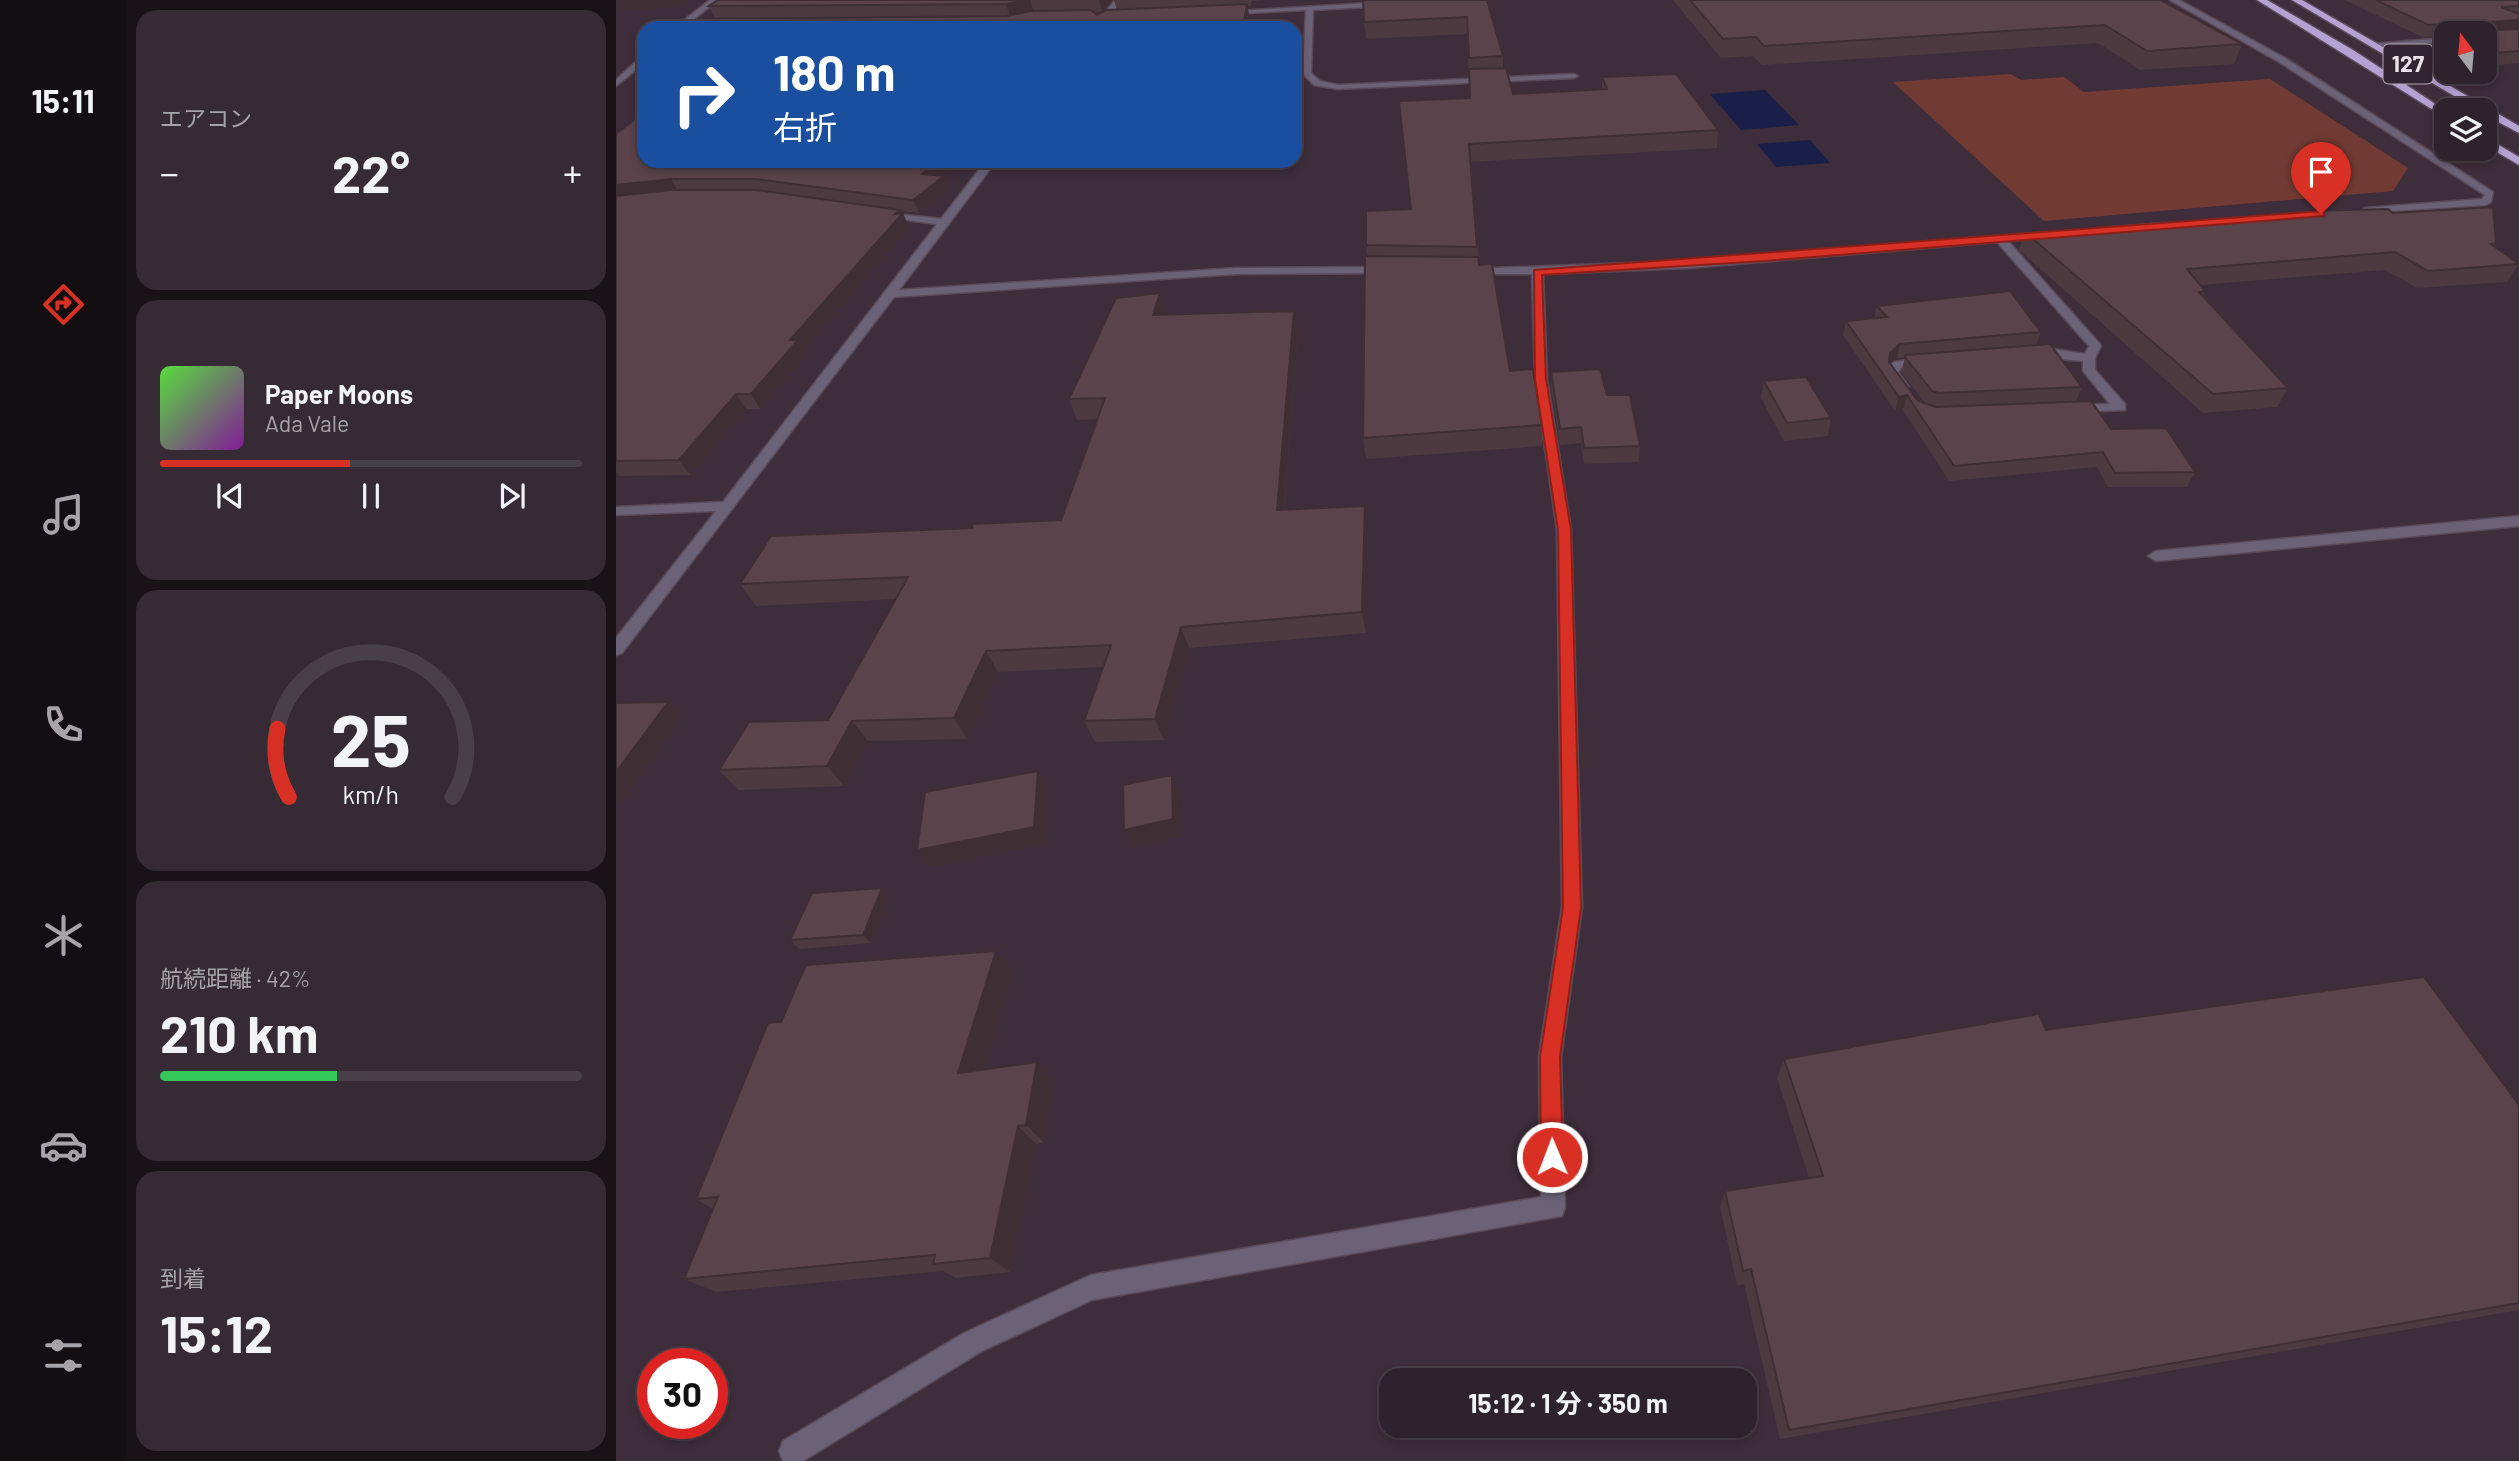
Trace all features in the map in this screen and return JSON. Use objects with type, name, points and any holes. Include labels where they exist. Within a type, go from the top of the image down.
[{"type":"highway","name":"127","points":[[2261,0],[2350,52],[2434,107]]},
{"type":"highway","name":"127","points":[[2296,0],[2519,131]]},
{"type":"highway","points":[[2497,148],[2519,162]]},
{"type":"street","points":[[687,21],[714,0]]},
{"type":"street","points":[[1102,21],[1119,0]]},
{"type":"street","points":[[2174,0],[2282,60],[2490,194],[2486,202],[2348,212]]},
{"type":"street","points":[[1219,12],[1398,3]]},
{"type":"street","points":[[1310,7],[1307,74],[1317,83],[1338,87],[1574,76]]},
{"type":"street","points":[[1097,16],[1117,16]]},
{"type":"street","points":[[2375,44],[2434,41]]},
{"type":"street","points":[[616,84],[637,65]]},
{"type":"street","points":[[616,649],[890,294],[941,222],[985,168]]},
{"type":"street","points":[[873,213],[941,222]]},
{"type":"street","points":[[2073,233],[2183,225]]},
{"type":"street","points":[[1456,271],[1537,272],[2059,234]]},
{"type":"street","points":[[2000,239],[2095,346],[2089,358],[2089,371],[2120,407],[2067,410]]},
{"type":"street","points":[[890,294],[1237,271],[1402,270]]},
{"type":"street","points":[[793,1451],[973,1342],[1091,1289],[1553,1207],[1550,1057],[1572,894],[1564,530],[1541,379],[1537,272]]},
{"type":"street","points":[[2020,354],[2047,352],[2089,358]]},
{"type":"street","points":[[1913,401],[1892,372],[1897,365],[1938,361]]},
{"type":"street","points":[[616,511],[728,506]]},
{"type":"street","points":[[2155,556],[2519,521]]},
{"type":"shaded area","points":[[2011,74],[2021,80],[2064,77],[2084,92],[2270,79],[2408,168],[2393,191],[2044,221],[1893,82]]},
{"type":"water","points":[[1765,90],[1799,125],[1741,130],[1710,94]]},
{"type":"water","points":[[1810,140],[1830,163],[1776,167],[1757,144]]},
{"type":"building","points":[[718,0],[1027,0],[1006,4],[709,6]]},
{"type":"building","points":[[1363,0],[1487,0],[1503,56],[1469,58],[1467,17],[1364,22]]},
{"type":"building","points":[[1690,0],[2161,0],[2242,44],[2147,51],[2105,25],[1764,46],[1756,37],[1723,39]]},
{"type":"building","points":[[2376,0],[2519,0],[2519,6],[2501,7],[2519,14],[2519,20],[2434,21],[2434,25],[2428,25]]},
{"type":"building","points":[[1247,4],[1244,21],[697,21],[1007,16],[1031,11],[1091,10],[1097,15],[1106,10]]},
{"type":"building","points":[[2519,29],[2519,51],[2497,53],[2497,30]]},
{"type":"building","points":[[1506,68],[1513,94],[1607,89],[1602,77],[1676,74],[1718,130],[1469,144],[1477,247],[1366,245],[1366,211],[1411,209],[1399,101],[1470,98],[1469,69]]},
{"type":"building","points":[[637,118],[637,168],[929,168],[922,174],[944,176],[913,200],[757,179],[671,179],[616,185],[616,134]]},
{"type":"building","points":[[671,190],[756,190],[900,210],[895,214],[903,213],[790,340],[798,340],[751,394],[736,394],[679,460],[616,461],[616,196]]},
{"type":"building","points":[[2493,207],[2496,243],[2491,244],[2519,264],[2428,271],[2395,252],[2187,269],[2205,291],[2199,292],[2288,388],[2213,394],[2025,232],[2107,227],[2111,231],[2308,211],[2388,209],[2393,213]]},
{"type":"building","points":[[1365,256],[1478,257],[1479,265],[1492,264],[1510,371],[1533,369],[1542,425],[1363,438]]},
{"type":"building","points":[[2010,291],[2041,332],[1900,344],[1890,353],[1889,362],[1918,401],[1936,407],[2091,401],[2111,429],[2166,428],[2195,472],[2115,473],[2103,452],[1954,466],[1907,395],[1899,397],[1846,321],[1887,317],[1877,306]]},
{"type":"building","points":[[1160,293],[1153,315],[1294,311],[1277,510],[1365,506],[1362,612],[1181,627],[1155,719],[1084,721],[1111,645],[986,651],[954,718],[852,721],[827,766],[719,770],[749,722],[828,720],[908,577],[740,584],[771,536],[972,528],[973,524],[1061,520],[1105,398],[1069,399],[1116,298]]},
{"type":"building","points":[[2050,344],[2082,387],[1938,393],[1932,391],[1905,357],[1906,355]]},
{"type":"building","points":[[1600,369],[1607,395],[1630,395],[1640,446],[1584,448],[1581,427],[1560,429],[1551,372]]},
{"type":"building","points":[[1806,377],[1831,418],[1787,423],[1764,381]]},
{"type":"building","points":[[668,702],[616,772],[616,703]]},
{"type":"building","points":[[1038,771],[1034,827],[917,850],[925,792]]},
{"type":"building","points":[[1172,775],[1173,819],[1124,830],[1123,785]]},
{"type":"building","points":[[882,888],[863,935],[790,940],[812,893]]},
{"type":"building","points":[[996,951],[958,1073],[1037,1062],[1026,1125],[1018,1126],[990,1258],[933,1264],[935,1255],[684,1279],[718,1197],[696,1199],[768,1023],[781,1022],[806,965]]},
{"type":"building","points":[[2424,977],[2519,1105],[2519,1303],[1789,1430],[1751,1269],[1743,1271],[1725,1191],[1823,1176],[1784,1059],[2039,1014],[2046,1030]]},
{"type":"route","points":[[1552,1157],[1550,1057],[1572,908],[1564,530],[1541,379],[1537,272],[1764,258],[2321,214]]}]
